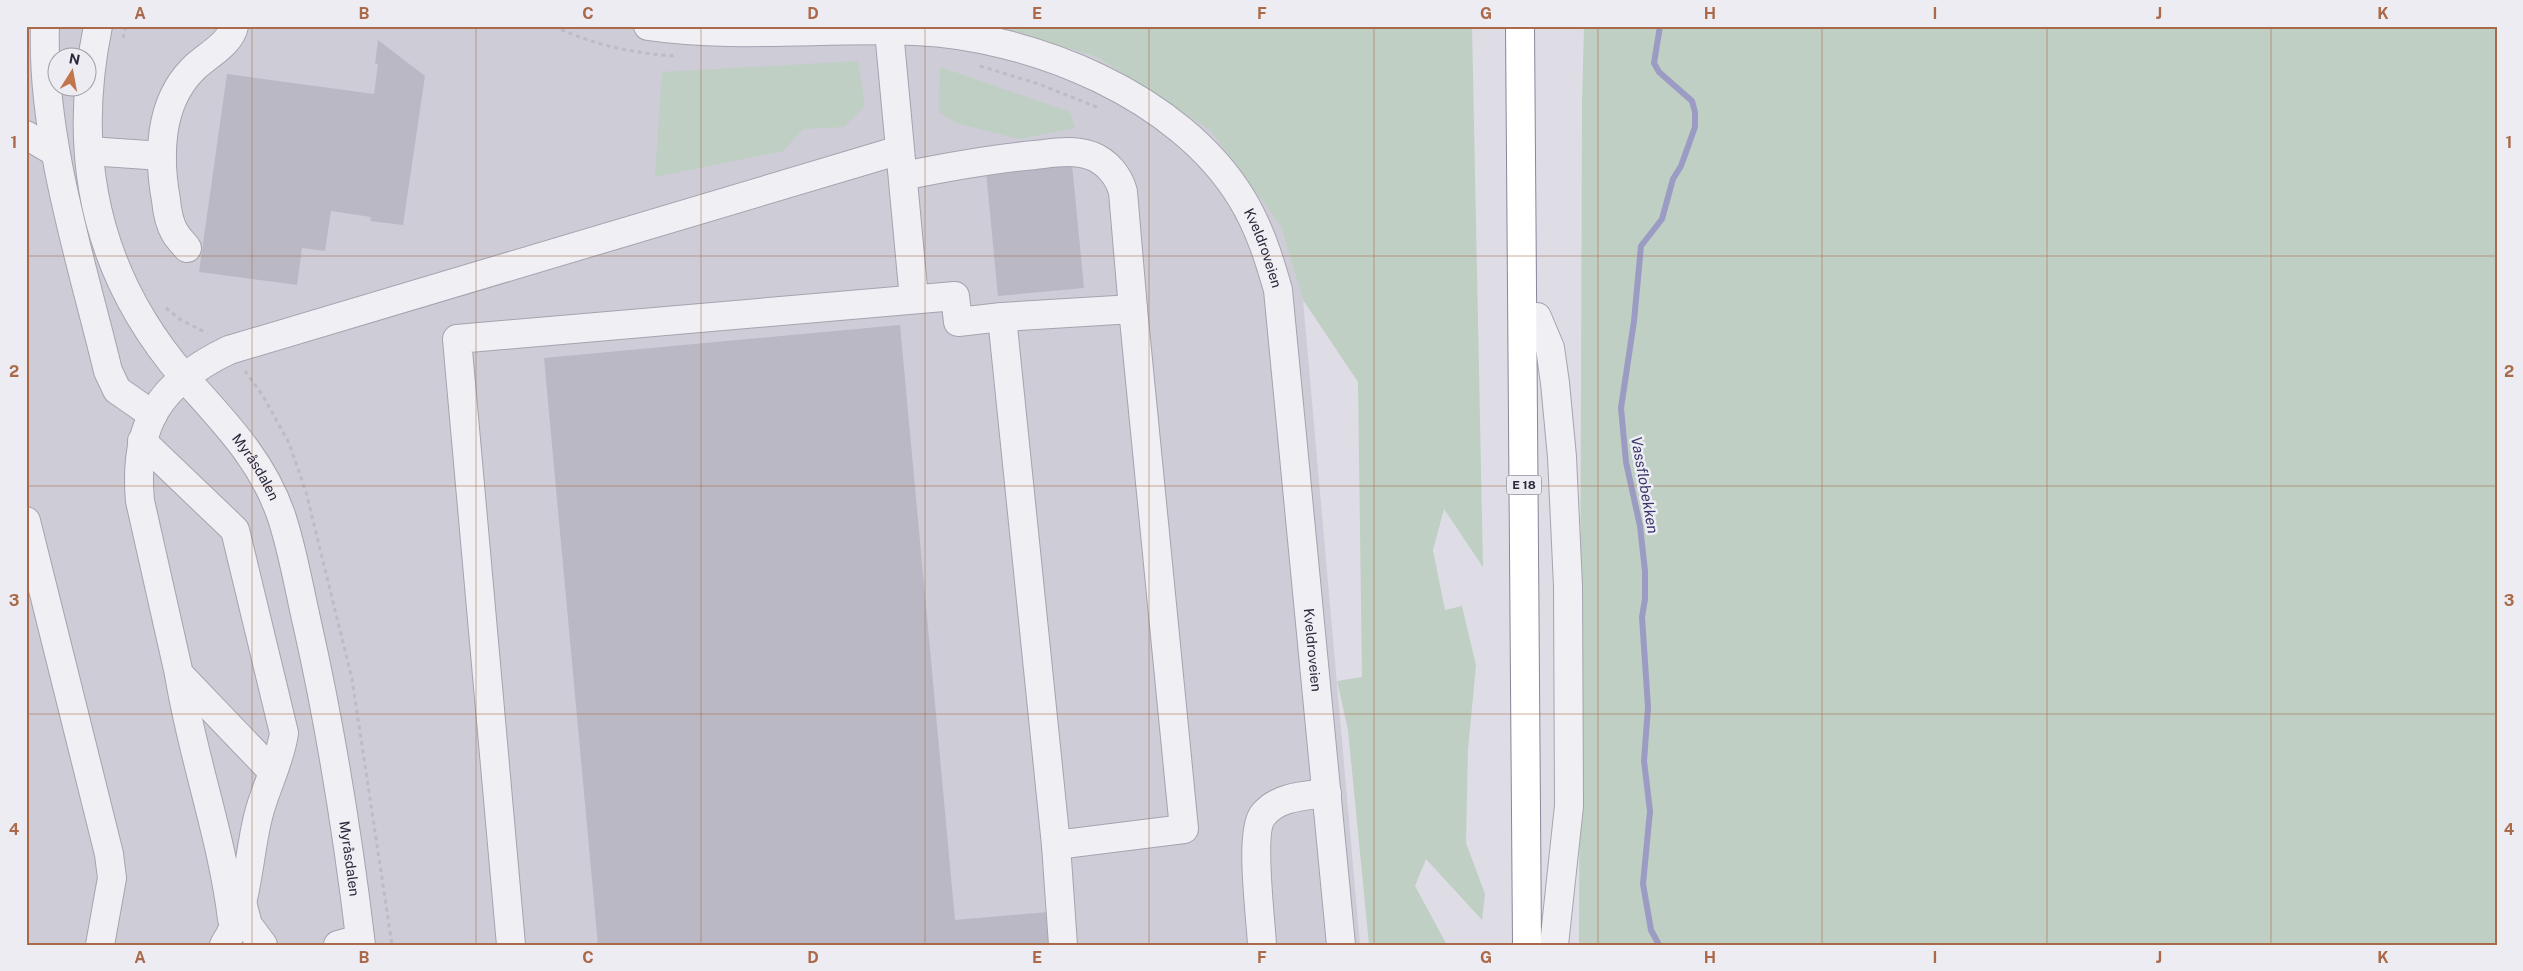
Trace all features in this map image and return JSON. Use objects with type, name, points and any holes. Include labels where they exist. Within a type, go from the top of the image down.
[{"type":"highway","name":"E 18","points":[[1520,26],[1527,945]]},
{"type":"highway","name":"E 18","points":[[1535,26],[1540,945]]},
{"type":"street","points":[[45,26],[45,61],[55,152],[108,371],[118,390],[153,415]]},
{"type":"street","name":"Myråsdalen","points":[[98,26],[91,74],[89,151],[96,208],[103,238],[129,297],[156,341],[239,438],[257,462],[282,517],[329,728],[353,943]]},
{"type":"street","points":[[187,248],[175,234],[169,220],[163,186],[163,134],[168,110],[178,88],[191,70],[226,40],[234,26]]},
{"type":"street","name":"Kveldroveien","points":[[648,26],[707,30],[889,31],[918,29],[981,40],[1013,48],[1055,61],[1121,90],[1153,109],[1184,131],[1223,172],[1242,198],[1268,254],[1278,290],[1341,945]]},
{"type":"street","points":[[889,31],[914,299]]},
{"type":"street","points":[[26,135],[55,152]]},
{"type":"street","points":[[89,151],[162,156]]},
{"type":"street","points":[[228,938],[224,871],[191,736],[140,501],[138,466],[142,441],[153,415],[167,392],[184,376],[229,350],[901,163],[983,160],[1069,152],[1092,156],[1106,165],[1120,180],[1123,192],[1184,829],[1056,845]]},
{"type":"street","points":[[512,945],[457,339],[955,296],[958,322],[1134,308]]},
{"type":"street","points":[[1537,317],[1550,348],[1555,384],[1562,457],[1568,586],[1569,806],[1554,945]]},
{"type":"street","points":[[1002,318],[1056,845],[1063,945]]},
{"type":"street","points":[[142,441],[235,530],[284,734],[281,752],[272,771],[258,816],[248,863],[243,906],[228,938]]},
{"type":"street","points":[[26,522],[109,854],[112,878],[100,945]]},
{"type":"street","points":[[179,674],[272,771]]},
{"type":"street","points":[[1262,945],[1256,846],[1258,823],[1263,815],[1278,803],[1301,796],[1327,793]]},
{"type":"street","points":[[243,906],[248,925],[263,945]]},
{"type":"shaded area","points":[[26,26],[992,26],[1097,57],[1211,130],[1281,225],[1303,300],[1360,945],[26,945]]},
{"type":"green space","points":[[992,26],[1472,26],[1483,567],[1444,509],[1433,550],[1445,610],[1462,606],[1476,665],[1468,750],[1466,843],[1485,894],[1482,920],[1426,859],[1415,886],[1447,945],[1369,945],[1348,730],[1337,681],[1362,677],[1358,382],[1303,300],[1281,226],[1210,130],[1097,57]]},
{"type":"green space","points":[[1584,26],[2497,26],[2497,945],[1579,945],[1582,105]]},
{"type":"green space","points":[[858,61],[865,106],[844,127],[803,129],[783,151],[655,177],[662,72]]},
{"type":"green space","points":[[940,67],[1070,112],[1075,128],[1019,139],[956,123],[939,112]]},
{"type":"building","points":[[378,40],[425,76],[403,225],[370,221],[371,217],[331,211],[325,251],[302,248],[297,285],[199,272],[227,74],[374,94],[378,64],[375,64]]},
{"type":"building","points":[[1072,164],[1084,288],[998,296],[986,172]]},
{"type":"building","points":[[900,325],[955,920],[1048,912],[1051,945],[598,945],[544,358]]},
{"type":"waterway","name":"Vassflobekken","points":[[1659,945],[1651,930],[1643,884],[1650,811],[1644,761],[1648,707],[1642,617],[1645,599],[1645,571],[1640,526],[1626,462],[1621,408],[1634,321],[1641,246],[1662,219],[1673,179],[1681,166],[1695,127],[1695,112],[1692,101],[1659,72],[1654,63],[1660,26]]}]
